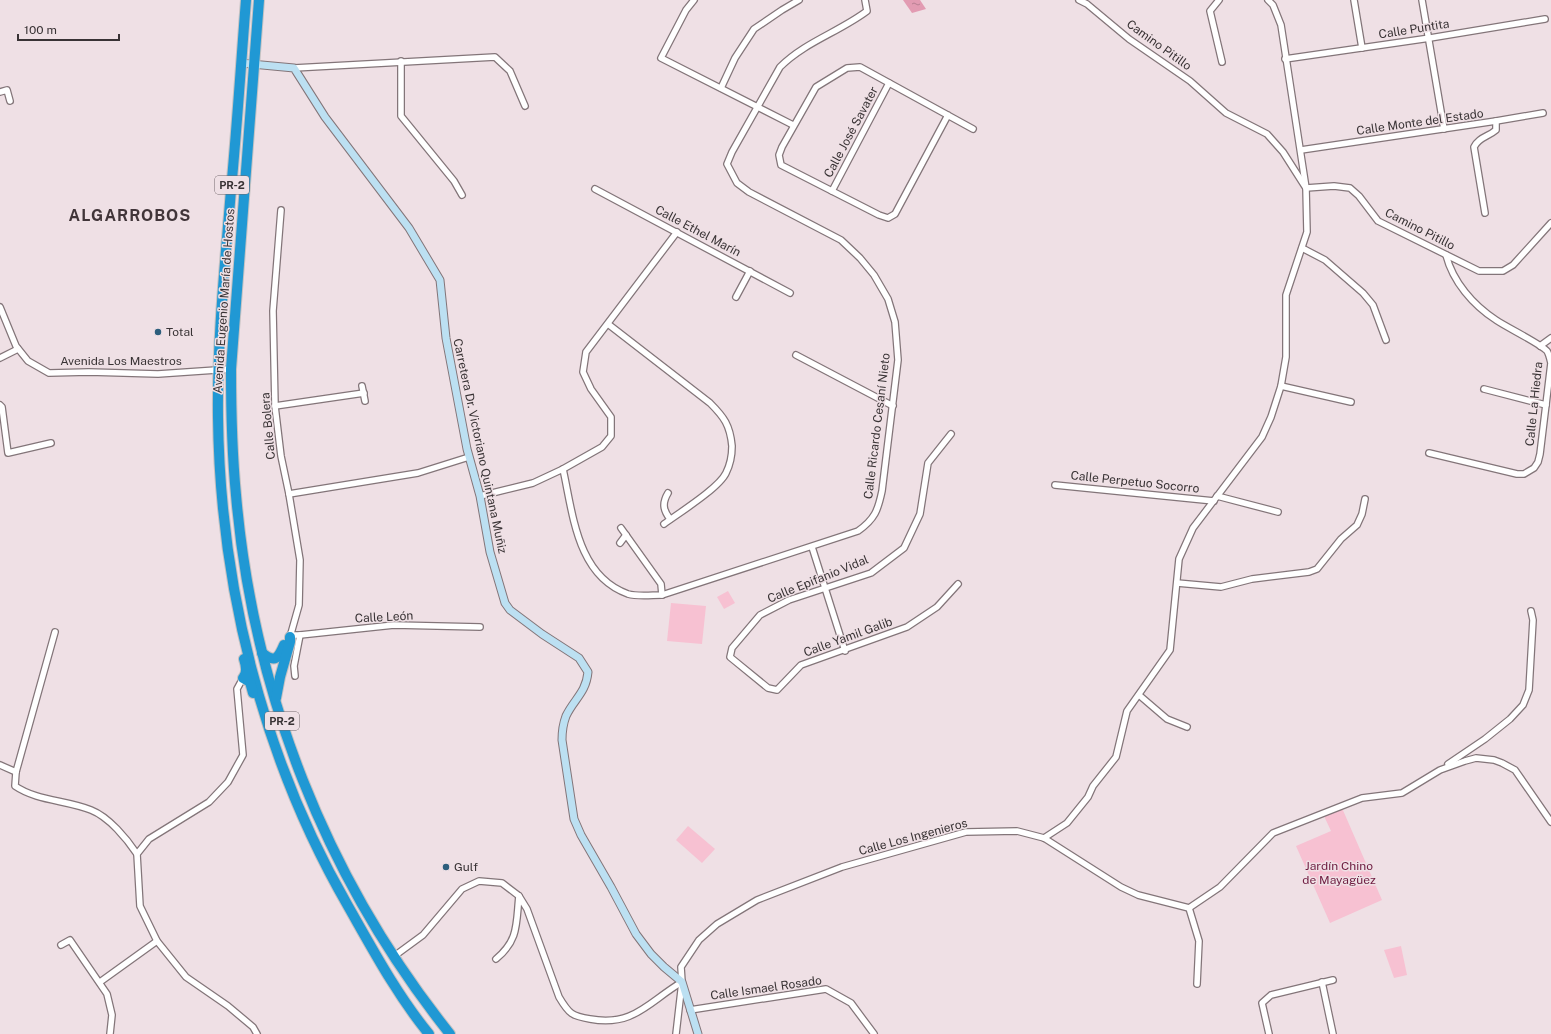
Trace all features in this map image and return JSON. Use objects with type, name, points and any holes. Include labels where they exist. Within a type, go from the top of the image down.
[{"type":"highway","name":"Avenida Eugenio María de Hostos","points":[[246,0],[222,295],[218,370],[218,420],[224,513],[240,619],[252,670],[275,748],[297,804],[327,871],[383,967],[430,1034]]},
{"type":"highway","name":"Avenida Eugenio María de Hostos","points":[[259,0],[231,369],[232,423],[237,509],[250,596],[262,653],[275,702],[292,754],[324,833],[393,957],[450,1034]]},
{"type":"highway","points":[[240,619],[241,644],[246,668],[245,676],[243,678],[250,682],[260,713],[267,722]]},
{"type":"highway","points":[[262,653],[271,659],[278,657],[293,636]]},
{"type":"highway","points":[[275,702],[280,677],[293,636]]},
{"type":"street","points":[[694,0],[686,10],[661,58],[793,125]]},
{"type":"street","points":[[721,88],[735,58],[754,29],[799,0]]},
{"type":"street","name":"Calle Ricardo Cesaní Nieto","points":[[563,469],[581,546],[596,573],[612,587],[630,594],[662,595],[858,531],[874,516],[879,506],[882,490],[898,360],[895,322],[888,299],[874,275],[860,258],[840,240],[749,192],[736,183],[727,164],[732,152],[780,66],[788,58],[867,11],[865,0]]},
{"type":"street","name":"Camino Pitillo","points":[[1079,0],[1087,4],[1129,39],[1190,81],[1226,113],[1267,134],[1283,152],[1306,188],[1334,186],[1350,188],[1359,196],[1378,221],[1479,271],[1503,271],[1513,265],[1551,223]]},
{"type":"street","points":[[1219,0],[1210,11],[1222,62]]},
{"type":"street","points":[[1044,838],[1067,823],[1088,797],[1093,786],[1116,757],[1127,711],[1170,650],[1180,559],[1193,528],[1262,437],[1271,417],[1281,386],[1286,357],[1286,295],[1307,232],[1306,188],[1285,59],[1281,25],[1273,5],[1268,0]]},
{"type":"street","points":[[1354,0],[1362,48]]},
{"type":"street","points":[[1422,0],[1430,38],[1444,129]]},
{"type":"street","name":"Calle Puntita","points":[[1285,59],[1545,20]]},
{"type":"street","points":[[241,63],[294,68],[495,57],[510,71],[525,106]]},
{"type":"street","points":[[401,62],[401,116],[454,181],[462,195]]},
{"type":"street","points":[[948,115],[895,214],[888,218],[879,215],[781,165],[779,155],[793,125],[816,87],[847,68],[860,67],[948,115],[973,129]]},
{"type":"street","name":"Carretera Dr. Victoriano Quintana Muñiz","points":[[294,68],[325,117],[409,228],[440,280],[446,338],[469,457],[480,496],[490,552],[505,603],[510,610],[542,634],[579,658],[588,672],[586,686],[567,715],[562,728],[562,740],[574,819],[581,835],[636,934],[664,968],[682,982]]},
{"type":"street","name":"Calle José Savater","points":[[832,191],[889,83]]},
{"type":"street","points":[[6,84],[10,101]]},
{"type":"street","points":[[0,92],[7,90]]},
{"type":"street","name":"Calle Monte del Estado","points":[[1301,150],[1496,122],[1543,113]]},
{"type":"street","points":[[1485,213],[1474,147],[1477,141],[1492,134],[1496,130],[1496,122]]},
{"type":"street","name":"Calle Ethel Marín","points":[[595,189],[790,293]]},
{"type":"street","name":"Calle Bolera","points":[[281,210],[273,311],[276,406],[281,456],[300,560],[299,605],[293,636],[295,676]]},
{"type":"street","points":[[480,496],[533,484],[602,447],[611,436],[612,417],[591,390],[583,372],[586,352],[677,232]]},
{"type":"street","points":[[1302,248],[1325,260],[1363,293],[1373,306],[1386,340]]},
{"type":"street","name":"Calle La Hiedra","points":[[1429,453],[1510,473],[1524,474],[1534,468],[1538,462],[1551,363],[1546,350],[1495,320],[1476,303],[1457,282],[1449,266],[1446,255]]},
{"type":"street","points":[[736,297],[750,271]]},
{"type":"street","name":"Avenida Los Maestros","points":[[0,307],[18,349],[28,361],[49,373],[89,372],[158,374],[231,369]]},
{"type":"street","points":[[608,324],[710,403],[723,416],[731,432],[732,453],[726,474],[710,491],[664,524]]},
{"type":"street","points":[[1540,346],[1551,338]]},
{"type":"street","points":[[0,358],[18,349]]},
{"type":"street","points":[[796,355],[893,406]]},
{"type":"street","points":[[362,386],[365,401]]},
{"type":"street","points":[[1281,386],[1351,402]]},
{"type":"street","points":[[1484,389],[1546,405]]},
{"type":"street","points":[[276,406],[364,393]]},
{"type":"street","points":[[0,405],[2,407],[8,453],[50,443]]},
{"type":"street","name":"Calle Epifanio Vidal","points":[[730,653],[732,648],[760,615],[789,600],[871,573],[904,548],[920,514],[928,463],[949,436]]},
{"type":"street","points":[[289,494],[418,473],[469,457]]},
{"type":"street","name":"Calle Perpetuo Socorro","points":[[1055,485],[1215,498],[1278,512]]},
{"type":"street","points":[[668,493],[664,499],[663,506],[670,519]]},
{"type":"street","points":[[1177,582],[1221,587],[1252,578],[1309,572],[1317,569],[1341,540],[1357,525],[1362,514],[1365,499]]},
{"type":"street","points":[[621,528],[661,584],[662,595]]},
{"type":"street","points":[[620,543],[626,535]]},
{"type":"street","points":[[812,546],[844,651]]},
{"type":"street","name":"Calle Yamil Galib","points":[[730,653],[730,657],[768,688],[777,690],[801,665],[844,651],[907,627],[937,607],[958,584]]},
{"type":"street","points":[[1197,984],[1199,941],[1189,908],[1220,887],[1273,834],[1362,798],[1402,793],[1440,770],[1485,739],[1510,719],[1523,705],[1529,690],[1533,620],[1531,611]]},
{"type":"street","name":"Calle León","points":[[293,636],[394,625],[480,626]]},
{"type":"street","points":[[55,632],[16,772],[15,786],[25,793],[92,810],[114,825],[129,841],[137,854],[140,906],[157,941],[186,977],[228,1006],[253,1028],[257,1034]]},
{"type":"street","points":[[137,854],[150,839],[209,802],[228,782],[242,755],[237,689],[243,678]]},
{"type":"street","points":[[1138,695],[1167,719],[1186,727]]},
{"type":"street","points":[[1440,770],[1476,758],[1486,758],[1502,762],[1515,770],[1551,822]]},
{"type":"street","points":[[0,765],[16,772]]},
{"type":"street","name":"Calle Los Ingenieros","points":[[676,1034],[682,982],[681,967],[699,940],[717,924],[757,900],[842,867],[966,832],[1017,831],[1044,838],[1091,869],[1127,890],[1138,895],[1189,908]]},
{"type":"street","points":[[393,957],[423,935],[462,890],[479,881],[502,883],[519,896],[527,909],[559,998],[565,1008],[575,1016],[600,1021],[620,1020],[642,1010],[666,991],[682,982],[698,1034]]},
{"type":"street","points":[[496,959],[506,950],[516,934],[519,896]]},
{"type":"street","points":[[61,945],[70,940],[107,994],[112,1015],[110,1034]]},
{"type":"street","points":[[100,982],[157,941]]},
{"type":"street","points":[[1268,1034],[1262,1002],[1271,995],[1333,980]]},
{"type":"street","points":[[1322,982],[1333,1034]]},
{"type":"street","name":"Calle Ismael Rosado","points":[[690,1010],[826,989],[851,1003],[874,1034]]},
{"type":"green space","points":[[728,591],[735,603],[724,609],[717,597]]},
{"type":"green space","points":[[671,603],[706,606],[702,644],[667,641]]},
{"type":"green space","name":"Jardín Chino de Mayagüez","points":[[1342,808],[1382,900],[1330,923],[1296,846],[1331,831],[1324,816]]},
{"type":"green space","points":[[688,826],[715,849],[702,863],[676,840]]},
{"type":"green space","points":[[1401,946],[1407,975],[1394,978],[1384,950]]},
{"type":"water","points":[[903,0],[920,0],[926,9],[912,13]]},
{"type":"place","name":"Total","points":[[158,332]]},
{"type":"place","name":"Gulf","points":[[446,867]]},
{"type":"district","name":"ALGARROBOS","points":[[130,215]]}]
